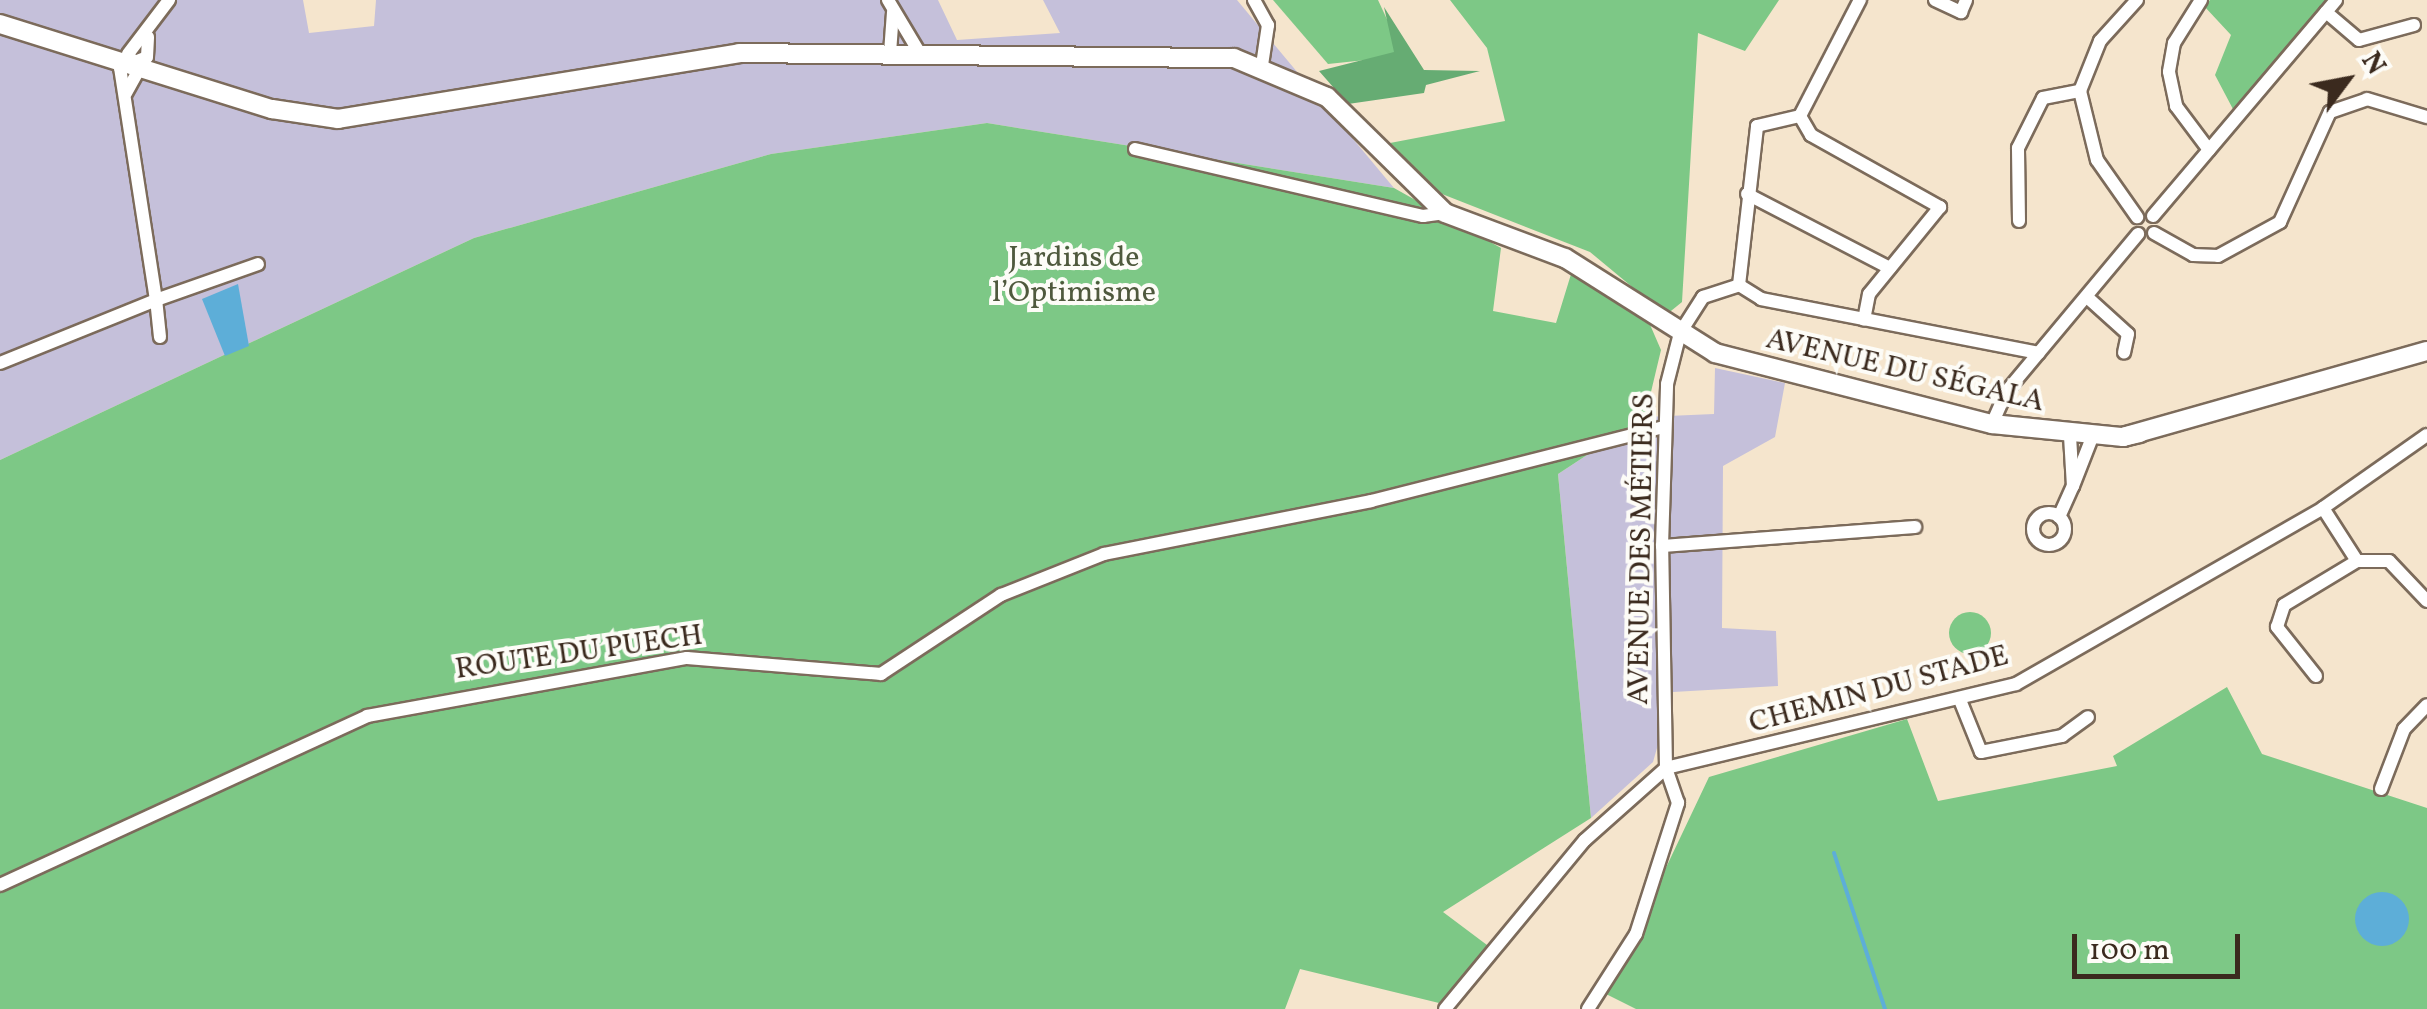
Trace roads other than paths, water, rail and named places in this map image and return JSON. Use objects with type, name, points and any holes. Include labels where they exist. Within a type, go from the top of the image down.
[{"type":"street","points":[[135,63],[128,54],[148,38],[169,0]]},
{"type":"street","points":[[1254,0],[1268,25],[1262,65]]},
{"type":"street","points":[[1738,286],[1757,126],[1800,116],[1860,0]]},
{"type":"street","points":[[1935,0],[1961,12],[1966,0]]},
{"type":"street","points":[[1992,424],[2039,352],[2138,234],[2137,217],[2097,160],[2080,91],[2100,42],[2137,0]]},
{"type":"street","points":[[2201,0],[2174,42],[2170,72],[2176,106],[2209,150]]},
{"type":"street","points":[[2154,233],[2153,216],[2336,0]]},
{"type":"street","points":[[890,6],[919,52]]},
{"type":"street","points":[[890,6],[890,53]]},
{"type":"street","points":[[2326,12],[2359,40],[2414,25]]},
{"type":"street","points":[[0,24],[135,63],[272,109],[338,119],[420,112],[649,61],[919,52],[1177,52],[1262,65],[1347,114],[1445,213]]},
{"type":"street","points":[[135,63],[126,94],[160,337]]},
{"type":"street","points":[[2018,221],[2018,148],[2044,98],[2080,91]]},
{"type":"street","points":[[2138,234],[2154,233],[2193,255],[2218,256],[2280,222],[2330,112],[2367,98],[2427,117]]},
{"type":"street","points":[[1800,116],[1811,135],[1940,207],[1869,294],[1864,320]]},
{"type":"street","points":[[1135,149],[1423,216],[1445,213]]},
{"type":"street","points":[[1747,194],[1890,268]]},
{"type":"street","name":"AVENUE DU SÉGALA","points":[[1445,213],[1566,258],[1715,353],[1992,424],[2091,440],[2131,435],[2427,351]]},
{"type":"street","points":[[2137,217],[2153,216]]},
{"type":"street","points":[[0,363],[258,264]]},
{"type":"street","points":[[1680,333],[1704,297],[1738,286],[1761,299],[2039,352]]},
{"type":"street","points":[[2087,297],[2128,334],[2124,353]]},
{"type":"street","name":"AVENUE DES MÉTIERS","points":[[1588,1009],[1636,934],[1678,802],[1666,768],[1662,546],[1664,427],[1680,333]]},
{"type":"street","name":"ROUTE DU PUECH","points":[[0,886],[368,716],[687,658],[880,674],[1001,595],[1104,554],[1288,516],[1664,427]]},
{"type":"street","name":"CHEMIN DU STADE","points":[[1445,1009],[1586,840],[1666,768],[2016,684],[2322,508],[2427,434]]},
{"type":"street","points":[[2070,436],[2073,486]]},
{"type":"street","points":[[2059,517],[2091,440]]},
{"type":"street","points":[[2322,508],[2357,561]]},
{"type":"street","points":[[1662,546],[1916,527]]},
{"type":"street","points":[[2316,676],[2277,627],[2284,606],[2357,561],[2389,561],[2427,602]]},
{"type":"street","points":[[1960,700],[1981,752],[2062,736],[2088,717]]},
{"type":"street","points":[[2381,789],[2404,729],[2427,705]]},
{"type":"water","points":[[238,284],[249,346],[225,356],[202,299]]},
{"type":"water","points":[[2382,892],[2401,900],[2409,919],[2401,938],[2382,946],[2363,938],[2355,919],[2363,900]]},
{"type":"waterway","points":[[1834,853],[1885,1009]]},
{"type":"park label","name":"Jardins de l’Optimisme","points":[[1074,275]]}]
